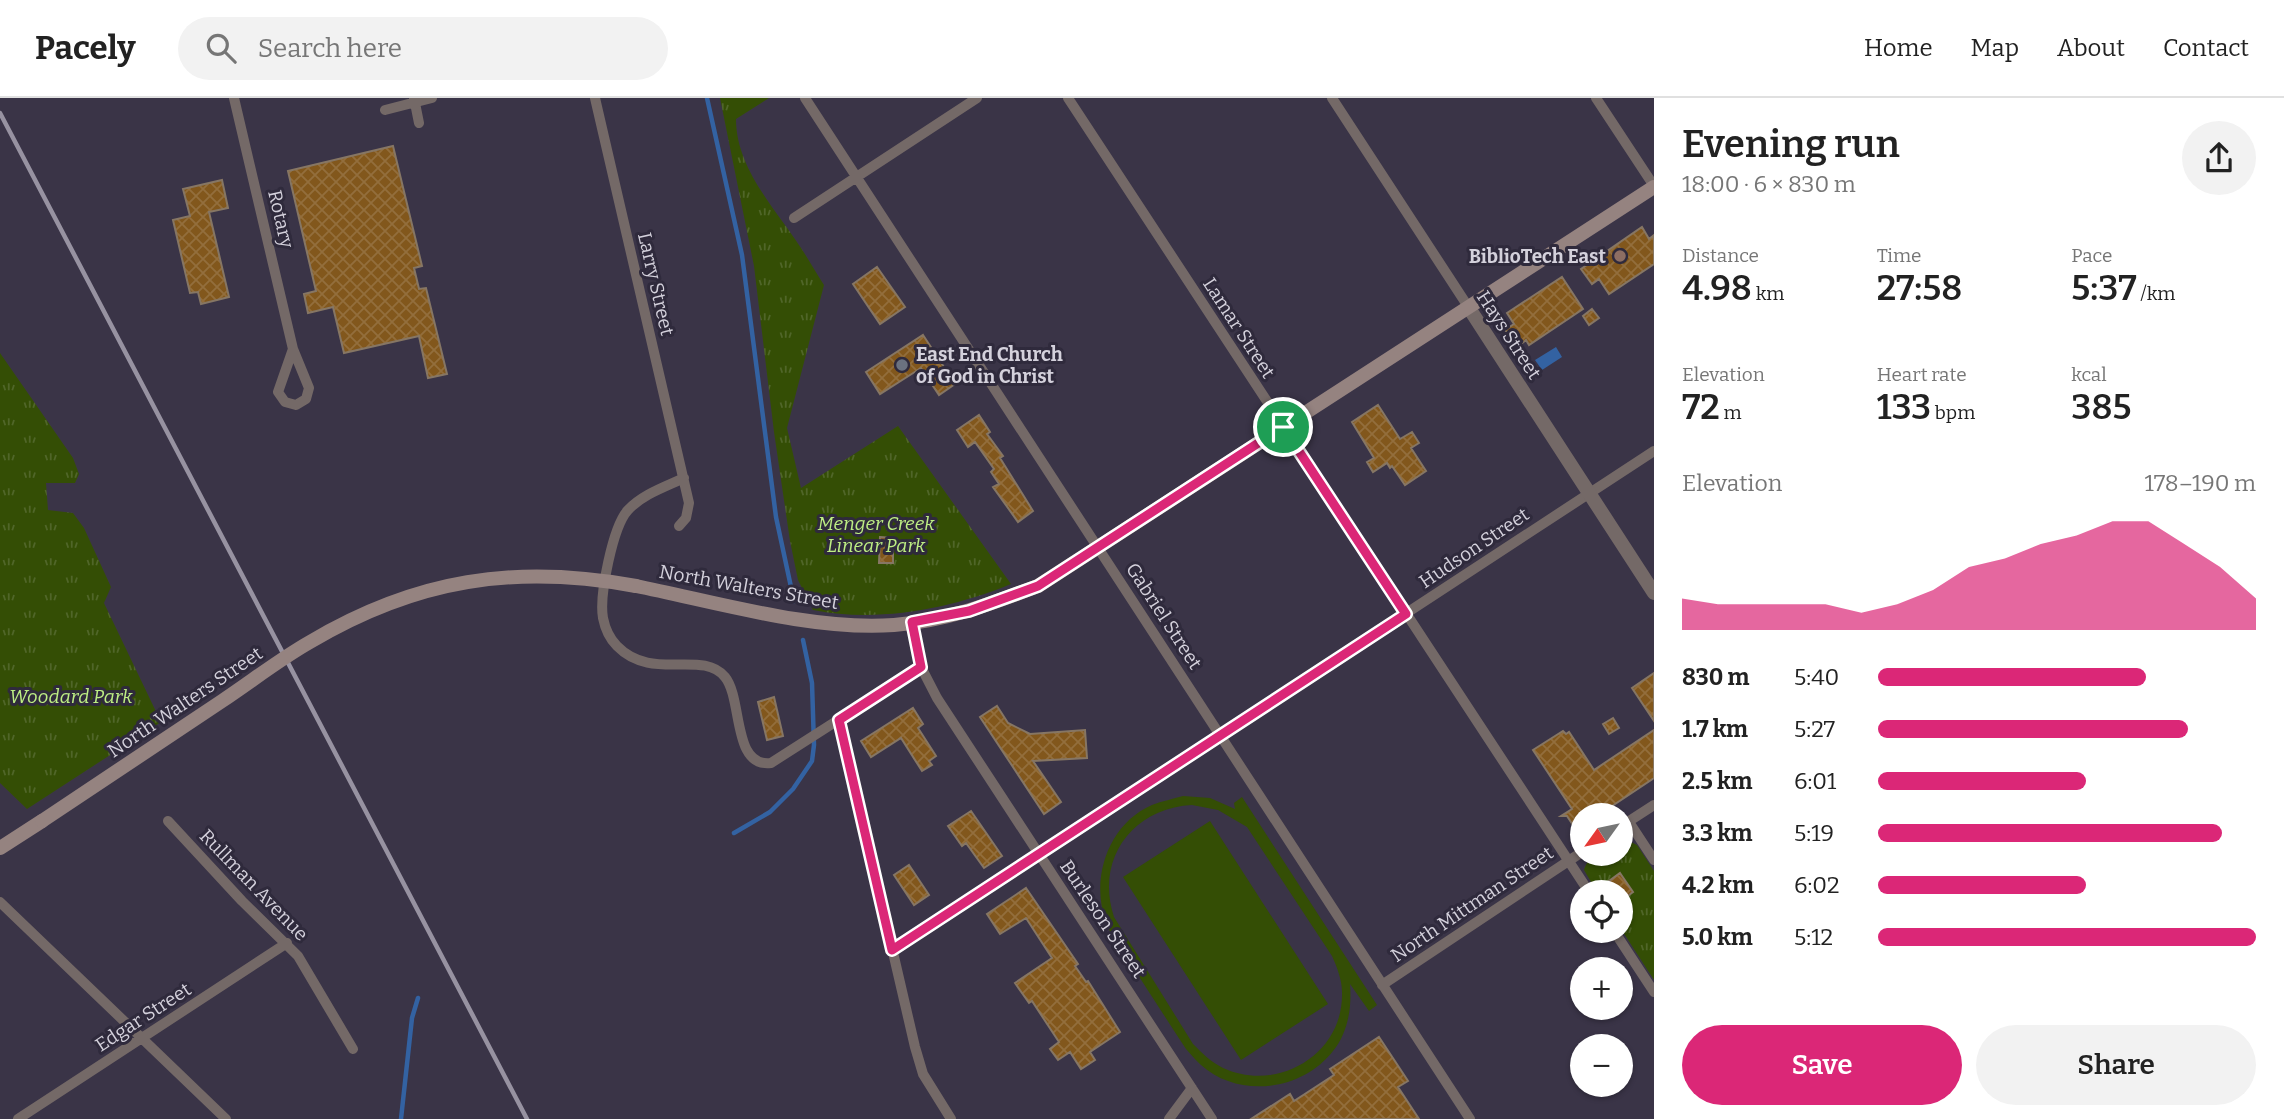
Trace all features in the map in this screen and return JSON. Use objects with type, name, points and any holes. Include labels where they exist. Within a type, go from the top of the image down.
[{"type":"main road","name":"North Walters Street","points":[[0,848],[311,641],[385,604],[424,591],[525,575],[592,578],[802,620],[868,626],[912,622],[969,611],[1038,586],[1654,187]]},
{"type":"street","name":"Rotary","points":[[234,98],[293,349],[309,388],[306,399],[296,405],[285,402],[278,392],[293,349]]},
{"type":"street","points":[[385,110],[414,100],[432,98]]},
{"type":"street","name":"Larry Street","points":[[594,98],[689,503],[686,518],[679,526]]},
{"type":"street","name":"Gabriel Street","points":[[805,98],[1470,1119]]},
{"type":"street","points":[[794,218],[976,98]]},
{"type":"street","name":"Lamar Street","points":[[1068,98],[1581,880]]},
{"type":"street","name":"Hays Street","points":[[1332,98],[1654,593]]},
{"type":"street","points":[[1596,98],[1654,187]]},
{"type":"street","points":[[414,100],[419,123]]},
{"type":"street","name":"Hudson Street","points":[[892,950],[1654,451]]},
{"type":"street","points":[[684,478],[643,497],[622,518],[616,532],[603,594],[603,619],[617,647],[631,657],[666,666],[706,664],[718,669],[732,688],[746,750],[758,763],[771,763],[801,746],[921,667]]},
{"type":"street","name":"Burleson Street","points":[[912,622],[921,667],[937,698],[1212,1119]]},
{"type":"street","points":[[839,720],[920,1063],[951,1119]]},
{"type":"street","points":[[1633,819],[1654,805]]},
{"type":"street","name":"Rullman Avenue","points":[[168,821],[305,966],[353,1049]]},
{"type":"street","points":[[1633,834],[1654,860]]},
{"type":"street","name":"North Mittman Street","points":[[1382,985],[1568,861]]},
{"type":"street","points":[[0,902],[226,1119]]},
{"type":"street","name":"Edgar Street","points":[[18,1119],[286,943]]},
{"type":"street","points":[[1622,943],[1654,992]]},
{"type":"street","points":[[1169,1119],[1192,1088]]},
{"type":"green space","name":"Menger Creek Linear Park","points":[[720,98],[769,98],[736,119],[743,155],[759,188],[824,285],[787,428],[801,488],[898,426],[1011,584],[939,607],[914,611],[863,615],[813,610],[798,580],[790,541],[754,266]]},
{"type":"green space","name":"Woodard Park","points":[[0,353],[73,458],[79,474],[75,483],[46,483],[48,510],[73,513],[84,528],[111,587],[104,603],[161,722],[27,809],[0,783]]},
{"type":"green space","points":[[1183,796],[1210,798],[1235,809],[1234,803],[1242,797],[1377,1005],[1369,1011],[1350,984],[1348,1019],[1338,1044],[1320,1064],[1305,1075],[1288,1082],[1270,1086],[1233,1083],[1216,1076],[1201,1065],[1186,1049],[1117,944],[1106,922],[1100,888],[1106,854],[1114,839],[1124,825],[1137,814],[1152,805]],"holes":[[[1192,805],[1218,810],[1247,827],[1332,956],[1340,978],[1340,1014],[1332,1034],[1304,1063],[1285,1072],[1265,1076],[1244,1074],[1223,1068],[1203,1054],[1193,1044],[1114,917],[1109,896],[1110,876],[1123,841],[1136,827],[1171,808]]]},
{"type":"green space","points":[[1210,821],[1328,1004],[1241,1060],[1123,877]]},
{"type":"green space","points":[[1633,843],[1654,871],[1654,980],[1630,943],[1633,943],[1633,880],[1590,880],[1584,870],[1585,866],[1633,866]]},
{"type":"water","points":[[1556,347],[1562,357],[1542,370],[1535,360]]},
{"type":"building","points":[[393,146],[422,266],[414,268],[419,289],[426,288],[447,374],[428,378],[419,336],[344,353],[333,307],[308,313],[304,294],[316,291],[288,171]]},
{"type":"building","points":[[222,180],[228,208],[209,212],[229,297],[201,304],[198,292],[190,293],[173,220],[190,216],[183,189]]},
{"type":"building","points":[[1642,227],[1649,239],[1654,235],[1654,264],[1609,294],[1599,279],[1592,284],[1581,269]]},
{"type":"building","points":[[877,267],[905,307],[880,324],[853,284]]},
{"type":"building","points":[[1562,277],[1583,309],[1529,345],[1526,340],[1521,344],[1516,337],[1511,340],[1505,330],[1514,324],[1507,313]]},
{"type":"building","points":[[1592,309],[1599,318],[1589,325],[1583,316]]},
{"type":"building","name":"East End Church of God in Christ","points":[[923,335],[955,384],[939,395],[921,368],[880,394],[866,372]]},
{"type":"building","points":[[1378,405],[1400,439],[1412,432],[1419,443],[1411,448],[1426,471],[1405,485],[1387,463],[1373,472],[1367,462],[1374,458],[1352,422]]},
{"type":"building","points":[[979,415],[990,432],[987,434],[1003,456],[1000,458],[1033,511],[1018,522],[993,487],[999,484],[991,472],[994,469],[975,442],[968,447],[957,430]]},
{"type":"building","points":[[880,537],[893,538],[893,563],[879,563]]},
{"type":"building","points":[[1654,673],[1654,721],[1632,688]]},
{"type":"building","points":[[774,697],[783,736],[767,740],[758,702]]},
{"type":"building","points":[[997,706],[1008,723],[1030,734],[1085,730],[1087,758],[1033,761],[1061,802],[1044,814],[980,717]]},
{"type":"building","points":[[913,708],[923,724],[918,728],[936,756],[929,761],[932,765],[922,771],[901,738],[871,757],[861,741]]},
{"type":"building","points":[[1613,718],[1619,728],[1609,734],[1603,724]]},
{"type":"building","points":[[1654,730],[1654,778],[1616,803],[1570,803],[1570,806],[1533,750],[1563,731],[1566,734],[1569,732],[1594,770]]},
{"type":"building","points":[[1570,810],[1570,821],[1567,816],[1561,816]]},
{"type":"building","points":[[971,811],[1002,856],[984,868],[966,843],[962,846],[948,826]]},
{"type":"building","points":[[909,865],[929,895],[914,905],[894,875]]},
{"type":"building","points":[[1620,873],[1625,880],[1610,880]]},
{"type":"building","points":[[1026,888],[1120,1032],[1090,1052],[1095,1060],[1081,1069],[1070,1052],[1058,1060],[1050,1049],[1059,1042],[1032,1001],[1029,1003],[1015,983],[1052,958],[1026,918],[1000,934],[987,914]]},
{"type":"building","points":[[1379,1037],[1408,1081],[1398,1087],[1419,1119],[1251,1119],[1290,1094],[1294,1101],[1334,1075],[1330,1069]]},
{"type":"waterway","points":[[707,98],[742,255],[776,517],[794,601]]},
{"type":"waterway","points":[[734,833],[770,812],[793,789],[812,761],[812,683],[803,640]]},
{"type":"waterway","points":[[401,1119],[412,1018],[418,998]]},
{"type":"railway","points":[[0,113],[527,1119]]},
{"type":"place","name":"BiblioTech East","points":[[1620,256]]},
{"type":"place","name":"East End Church of God in Christ","points":[[902,365]]},
{"type":"route","points":[[1283,427],[1406,614],[892,950],[839,720],[921,667],[912,622],[969,611],[1038,586],[1283,427]]}]
